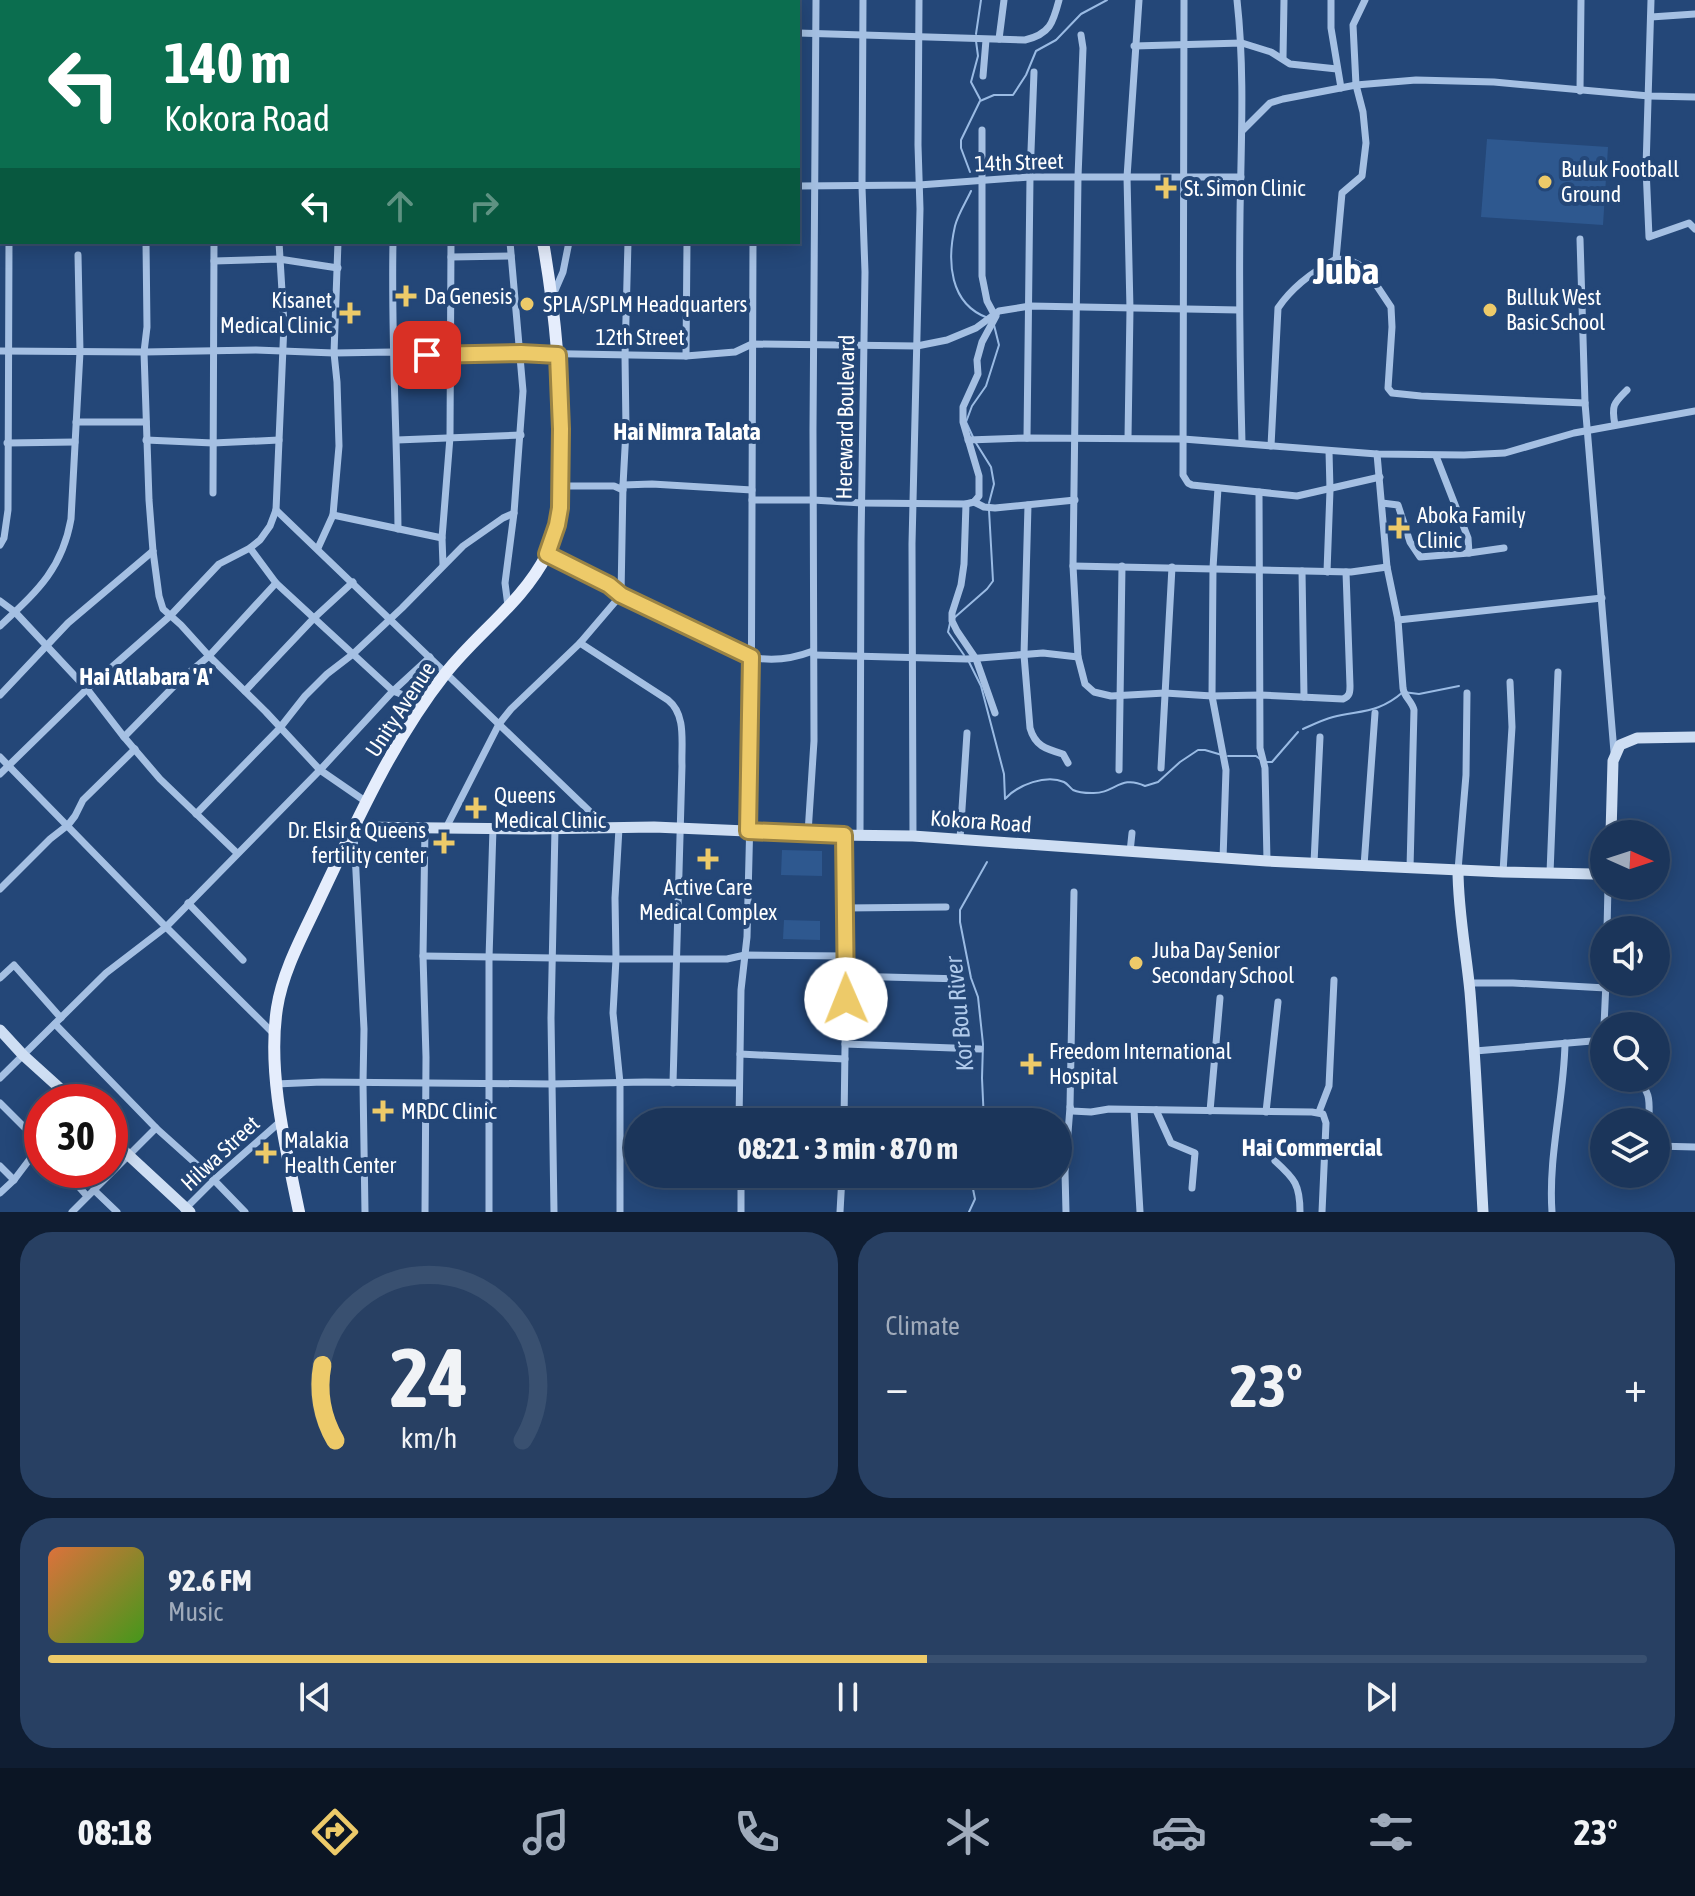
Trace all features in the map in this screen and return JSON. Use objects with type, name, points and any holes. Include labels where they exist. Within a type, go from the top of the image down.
[{"type":"main road","name":"Unity Avenue","points":[[299,1212],[276,1084],[277,1007],[287,975],[365,801],[446,672],[526,586],[547,554],[557,525],[561,429],[558,355],[553,297],[543,244]]},
{"type":"street","points":[[808,833],[814,653],[816,0]]},
{"type":"street","name":"Hereward Boulevard","points":[[860,835],[865,272],[863,0]]},
{"type":"street","points":[[913,836],[912,503],[917,346],[919,0]]},
{"type":"street","points":[[999,39],[1004,0]]},
{"type":"street","points":[[800,33],[1025,40],[1038,37],[1053,23],[1059,0]]},
{"type":"street","points":[[1128,438],[1130,309],[1127,177],[1139,0]]},
{"type":"street","points":[[1184,0],[1182,470],[1185,480],[1192,485],[1297,496],[1380,477]]},
{"type":"street","points":[[1237,0],[1242,43],[1243,130],[1239,310],[1242,443]]},
{"type":"street","points":[[1283,58],[1284,0]]},
{"type":"street","points":[[1331,0],[1331,28],[1341,88]]},
{"type":"street","points":[[1580,91],[1581,0]]},
{"type":"street","points":[[1651,0],[1646,168],[1649,237],[1693,224]]},
{"type":"street","points":[[1336,259],[1342,193],[1362,176],[1366,143],[1356,85],[1353,25],[1365,2]]},
{"type":"street","points":[[1651,17],[1695,14]]},
{"type":"street","points":[[1081,35],[1073,566],[1078,657],[1085,684],[1094,692],[1111,696],[1165,693],[1343,699],[1349,695],[1346,572]]},
{"type":"street","points":[[983,76],[986,40]]},
{"type":"street","points":[[1134,46],[1242,43],[1283,58],[1290,64],[1337,69]]},
{"type":"street","points":[[1027,438],[1034,72]]},
{"type":"street","points":[[1243,130],[1270,103],[1356,85],[1416,80],[1458,80],[1695,97]]},
{"type":"street","points":[[982,130],[982,276],[987,301],[996,312],[982,342],[977,360],[978,374],[963,407],[963,422],[980,487],[979,496],[970,503],[961,585],[952,621],[976,659],[995,713]]},
{"type":"street","name":"14th Street","points":[[800,186],[919,185],[1030,177],[1241,177]]},
{"type":"street","points":[[1580,239],[1585,403],[1615,755],[1612,820]]},
{"type":"street","points":[[0,545],[8,510],[3,464],[7,443],[4,351],[9,244]]},
{"type":"street","points":[[146,244],[146,440],[153,551],[163,609],[320,770],[365,801]]},
{"type":"street","points":[[213,493],[214,244]]},
{"type":"street","points":[[0,774],[87,689],[170,616],[219,564],[250,548],[266,532],[276,510],[284,351],[279,244]]},
{"type":"street","points":[[318,548],[333,515],[339,446],[334,353],[338,244]]},
{"type":"street","points":[[393,244],[392,352],[398,529]]},
{"type":"street","points":[[443,565],[442,538],[450,437],[451,244]]},
{"type":"street","points":[[508,608],[505,583],[514,513],[523,391],[510,244]]},
{"type":"street","points":[[553,297],[563,272],[569,244]]},
{"type":"street","points":[[446,828],[499,724],[580,643],[621,595],[628,244]]},
{"type":"street","points":[[686,356],[687,244]]},
{"type":"street","points":[[739,1108],[741,990],[747,937],[753,244]]},
{"type":"street","points":[[0,626],[30,598],[67,543],[80,352],[78,255]]},
{"type":"street","points":[[451,257],[511,256]]},
{"type":"street","points":[[214,261],[279,259],[338,268]]},
{"type":"street","points":[[1271,446],[1278,308],[1287,295],[1336,259],[1350,260],[1365,268],[1391,307],[1388,388],[1392,393],[1585,403]]},
{"type":"street","name":"12th Street","points":[[4,351],[256,350],[427,355],[686,356],[735,352],[752,344],[917,346],[947,340],[976,328],[996,312],[1030,306],[1239,310]]},
{"type":"street","points":[[1615,425],[1613,408],[1627,390]]},
{"type":"street","points":[[968,440],[1183,439],[1436,456],[1505,453],[1615,425],[1695,411]]},
{"type":"street","points":[[76,422],[146,422]]},
{"type":"street","points":[[397,440],[521,435]]},
{"type":"street","points":[[146,440],[213,443],[279,440]]},
{"type":"street","points":[[7,443],[75,442]]},
{"type":"street","points":[[1327,572],[1329,451]]},
{"type":"street","points":[[1377,454],[1387,567],[1398,620],[1403,692],[1414,710],[1410,868]]},
{"type":"street","points":[[1436,456],[1468,538],[1469,553]]},
{"type":"street","points":[[560,486],[652,484],[752,490]]},
{"type":"street","points":[[1218,488],[1213,568],[1212,696],[1226,770],[1223,859]]},
{"type":"street","points":[[1259,492],[1260,748],[1265,768],[1267,861]]},
{"type":"street","points":[[752,500],[970,503],[989,508],[1075,500]]},
{"type":"street","points":[[1382,503],[1398,505],[1410,542],[1420,557],[1504,548]]},
{"type":"street","points":[[1028,505],[1024,655],[1028,716],[1033,738],[1040,746],[1064,755],[1068,763]]},
{"type":"street","points":[[276,510],[606,828]]},
{"type":"street","points":[[196,814],[279,729],[327,674],[390,620],[463,546],[514,513]]},
{"type":"street","points":[[333,515],[442,538]]},
{"type":"street","points":[[250,548],[276,583],[393,691],[424,703]]},
{"type":"street","points":[[0,695],[68,623],[153,551]]},
{"type":"street","points":[[547,554],[609,585],[621,595],[763,660],[814,653],[976,659],[1043,653],[1078,657]]},
{"type":"street","points":[[1073,566],[1327,572],[1387,567]]},
{"type":"street","points":[[1119,770],[1122,566]]},
{"type":"street","points":[[1161,768],[1172,567]]},
{"type":"street","points":[[1302,571],[1304,697]]},
{"type":"street","points":[[245,691],[353,582]]},
{"type":"street","points":[[124,737],[179,681],[209,656],[276,583]]},
{"type":"street","points":[[1398,620],[1602,598]]},
{"type":"street","points":[[0,601],[15,612],[87,689],[160,779],[237,853]]},
{"type":"street","points":[[580,643],[676,706],[680,714],[673,1083]]},
{"type":"street","points":[[0,1078],[106,973],[166,927],[393,691],[430,657]]},
{"type":"street","points":[[1550,873],[1558,672]]},
{"type":"street","points":[[1503,872],[1512,727],[1510,682]]},
{"type":"street","points":[[1467,693],[1459,903],[1475,1051],[1483,1212]]},
{"type":"street","points":[[1364,866],[1375,713]]},
{"type":"street","points":[[960,839],[967,733]]},
{"type":"street","points":[[1314,863],[1320,737]]},
{"type":"street","points":[[1615,755],[1620,745],[1637,738],[1695,737]]},
{"type":"street","points":[[0,889],[68,825],[83,800],[135,749]]},
{"type":"street","points":[[0,757],[275,1034]]},
{"type":"street","points":[[354,827],[364,1029],[365,1212]]},
{"type":"street","name":"Kokora Road","points":[[354,827],[680,828],[913,836],[1223,859],[1590,874]]},
{"type":"street","points":[[425,828],[425,1212]]},
{"type":"street","points":[[489,1212],[489,958],[493,828]]},
{"type":"street","points":[[554,1212],[551,1084],[555,828]]},
{"type":"street","points":[[619,828],[613,1013],[620,1083],[620,1212]]},
{"type":"street","points":[[1130,852],[1132,833]]},
{"type":"street","points":[[844,835],[844,1108]]},
{"type":"street","points":[[1066,1212],[1074,892]]},
{"type":"street","points":[[188,903],[243,960]]},
{"type":"street","points":[[845,908],[946,907]]},
{"type":"street","points":[[423,956],[616,959],[845,956]]},
{"type":"street","points":[[0,978],[14,965],[58,1021],[156,1128],[245,1212]]},
{"type":"street","points":[[846,976],[963,979]]},
{"type":"street","points":[[1319,1112],[1329,1086],[1334,980]]},
{"type":"street","points":[[1469,983],[1590,985]]},
{"type":"street","points":[[1210,1111],[1220,998]]},
{"type":"street","points":[[1266,1112],[1278,1002]]},
{"type":"street","points":[[0,1030],[55,1084]]},
{"type":"street","points":[[1475,1051],[1590,1041]]},
{"type":"street","points":[[1552,1212],[1552,1169],[1565,1043]]},
{"type":"street","points":[[845,1044],[980,1049]]},
{"type":"street","points":[[740,1054],[845,1059]]},
{"type":"street","points":[[276,1084],[739,1083]]},
{"type":"street","points":[[0,1103],[24,1126]]},
{"type":"street","points":[[1070,1107],[1075,1112],[1109,1109],[1319,1112],[1326,1123],[1322,1212]]},
{"type":"street","points":[[1134,1110],[1140,1212]]},
{"type":"street","points":[[1156,1110],[1171,1143],[1195,1153],[1192,1188]]},
{"type":"street","name":"Hilwa Street","points":[[186,1211],[214,1180],[282,1120]]},
{"type":"street","points":[[156,1128],[128,1155],[186,1211]]},
{"type":"street","points":[[1670,1146],[1695,1147]]},
{"type":"street","points":[[1275,1161],[1292,1175],[1299,1188],[1300,1212]]},
{"type":"street","points":[[0,1166],[14,1180]]},
{"type":"street","points":[[0,1193],[24,1167]]},
{"type":"street","points":[[80,1188],[87,1196]]},
{"type":"street","points":[[741,1188],[741,1212]]},
{"type":"street","points":[[840,1212],[841,1188]]},
{"type":"street","points":[[72,1212],[94,1190],[117,1212]]},
{"type":"shaded area","name":"Buluk Football Ground","points":[[1487,139],[1608,147],[1603,225],[1481,217]]},
{"type":"shaded area","points":[[782,850],[822,851],[822,876],[781,875]]},
{"type":"shaded area","points":[[784,920],[820,921],[820,940],[783,939]]},
{"type":"waterway","points":[[976,34],[981,0]]},
{"type":"waterway","name":"Kor Bou River","points":[[970,172],[961,140],[980,101],[994,95],[1013,95],[1036,51],[1056,40],[1081,14],[1107,0]]},
{"type":"waterway","points":[[976,41],[978,56],[971,82],[980,99]]},
{"type":"waterway","points":[[971,191],[955,226],[952,267],[958,292],[965,303],[988,318]]},
{"type":"waterway","points":[[973,437],[966,422],[972,406],[986,386],[999,345],[994,325]]},
{"type":"waterway","points":[[976,443],[991,467],[994,484],[989,503]]},
{"type":"waterway","points":[[954,618],[993,581],[989,510]]},
{"type":"waterway","points":[[950,623],[948,632],[964,655]]},
{"type":"waterway","points":[[968,660],[981,686],[1004,774],[1005,799]]},
{"type":"waterway","points":[[1303,729],[1333,717],[1378,707],[1403,692],[1419,694],[1459,686]]},
{"type":"waterway","points":[[1266,762],[1272,762],[1298,732]]},
{"type":"waterway","points":[[1006,798],[1025,785],[1049,779],[1087,793],[1106,791],[1129,782],[1145,786],[1158,782],[1198,750],[1222,755]]},
{"type":"waterway","points":[[1228,756],[1256,756],[1260,759]]},
{"type":"waterway","name":"Kor Bou River","points":[[983,1108],[983,1044],[978,997],[971,978],[960,910],[987,862]]},
{"type":"waterway","name":"Kor Bou River","points":[[969,1212],[975,1199],[973,1188]]},
{"type":"place","name":"Buluk Football Ground","points":[[1545,182]]},
{"type":"place","name":"St. Simon Clinic","points":[[1166,188]]},
{"type":"place","name":"Da Genesis","points":[[406,296]]},
{"type":"place","name":"SPLA/SPLM Headquarters","points":[[527,304]]},
{"type":"place","name":"Bulluk West Basic School","points":[[1490,310]]},
{"type":"place","name":"Kisanet Medical Clinic","points":[[350,313]]},
{"type":"place","name":"Aboka Family Clinic","points":[[1399,528]]},
{"type":"place","name":"Queens Medical Clinic","points":[[476,808]]},
{"type":"place","name":"Dr. Elsir & Queens fertility center","points":[[444,843]]},
{"type":"place","name":"Active Care Medical Complex","points":[[708,859]]},
{"type":"place","name":"Juba Day Senior Secondary School","points":[[1136,963]]},
{"type":"place","name":"Freedom International Hospital","points":[[1031,1064]]},
{"type":"place","name":"MRDC Clinic","points":[[383,1111]]},
{"type":"place","name":"Malakia Health Center","points":[[266,1153]]},
{"type":"district","name":"Juba","points":[[1346,270]]},
{"type":"district","name":"Hai Nimra Talata","points":[[687,431]]},
{"type":"district","name":"Hai Atlabara 'A'","points":[[146,676]]},
{"type":"district","name":"Hai Commercial","points":[[1312,1147]]},
{"type":"route","points":[[427,355],[558,355],[560,508],[547,554],[581,569],[621,595],[751,657],[748,831],[844,835],[846,999]]}]
